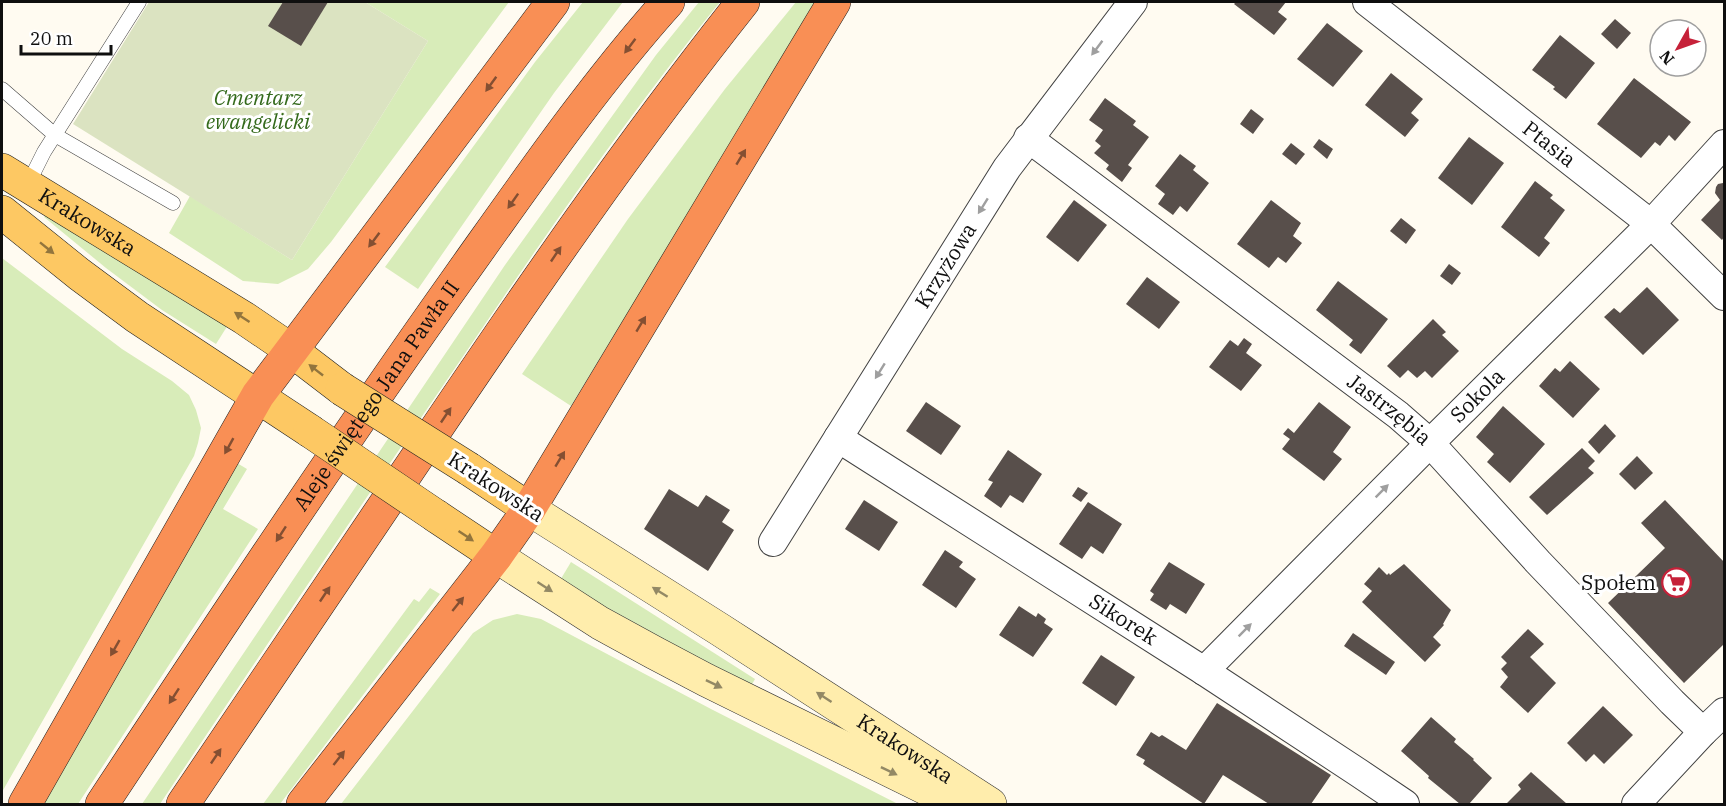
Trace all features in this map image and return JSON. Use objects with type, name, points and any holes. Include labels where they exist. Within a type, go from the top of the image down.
[{"type":"highway","points":[[25,804],[258,395],[553,2]]},
{"type":"highway","name":"Aleje świętego Jana Pawła II","points":[[102,804],[295,513],[413,341],[531,175],[636,37],[668,2]]},
{"type":"highway","points":[[183,804],[596,196],[682,78],[743,2]]},
{"type":"highway","points":[[303,804],[496,556],[529,509],[834,2]]},
{"type":"main road","name":"Krakowska","points":[[14,178],[244,318],[342,389],[990,804]]},
{"type":"main road","name":"Krakowska","points":[[2,212],[137,317],[600,623],[811,732],[959,804]]},
{"type":"street","name":"Krzyżowa","points":[[773,542],[1007,168],[1133,2]]},
{"type":"street","name":"Ptasia","points":[[1367,2],[1651,224],[1725,296]]},
{"type":"street","name":"Jastrzębia","points":[[1028,138],[1398,415],[1430,443],[1538,562],[1703,732]]},
{"type":"street","name":"Sokola","points":[[1204,671],[1651,224],[1725,144]]},
{"type":"street","name":"Sikorek","points":[[838,438],[1204,671],[1405,804]]},
{"type":"street","points":[[1636,804],[1703,732],[1725,712]]},
{"type":"lane","points":[[14,178],[55,135],[139,2]]},
{"type":"lane","points":[[2,89],[55,135],[173,203]]},
{"type":"green space","name":"Cmentarz ewangelicki","points":[[149,2],[365,2],[428,41],[292,260],[73,124]]},
{"type":"green space","points":[[365,2],[509,2],[331,242],[308,269],[278,284],[243,281],[169,233],[190,196],[292,260],[428,41]]},
{"type":"green space","points":[[583,2],[623,2],[554,93],[418,289],[385,267],[535,62]]},
{"type":"green space","points":[[699,2],[720,2],[653,87],[558,218],[160,804],[142,804],[505,265],[656,55]]},
{"type":"green space","points":[[796,2],[817,2],[571,406],[522,374],[628,219],[725,89]]},
{"type":"green space","points":[[50,210],[228,325],[216,344],[162,310],[106,268],[44,217]]},
{"type":"green space","points":[[2,258],[122,349],[172,381],[189,395],[201,428],[194,456],[2,792]]},
{"type":"green space","points":[[237,463],[247,469],[223,509],[258,529],[78,804],[43,804]]},
{"type":"green space","points":[[571,562],[755,679],[750,688],[559,582]]},
{"type":"green space","points":[[430,588],[440,594],[280,804],[263,804],[414,599],[419,602]]},
{"type":"green space","points":[[517,614],[541,619],[898,804],[341,804],[473,633],[493,620]]},
{"type":"building","points":[[283,2],[328,2],[301,46],[268,26]]},
{"type":"building","points":[[1236,2],[1286,2],[1278,12],[1287,19],[1274,35],[1234,4]]},
{"type":"building","points":[[1615,19],[1631,33],[1617,49],[1601,34]]},
{"type":"building","points":[[1327,23],[1363,51],[1333,87],[1297,59]]},
{"type":"building","points":[[1560,35],[1595,63],[1566,99],[1553,89],[1555,87],[1532,70]]},
{"type":"building","points":[[1391,73],[1423,99],[1411,113],[1419,120],[1405,137],[1365,105]]},
{"type":"building","points":[[1634,78],[1691,122],[1675,141],[1669,135],[1660,146],[1655,142],[1641,158],[1597,124]]},
{"type":"building","points":[[1105,98],[1136,121],[1133,125],[1149,137],[1128,165],[1132,168],[1122,182],[1106,169],[1109,165],[1094,153],[1101,146],[1095,141],[1103,130],[1089,120]]},
{"type":"building","points":[[1251,109],[1264,119],[1253,134],[1240,124]]},
{"type":"building","points":[[1469,137],[1504,163],[1472,205],[1438,178]]},
{"type":"building","points":[[1319,139],[1333,149],[1327,159],[1313,147]]},
{"type":"building","points":[[1291,143],[1305,154],[1296,165],[1282,154]]},
{"type":"building","points":[[1180,154],[1196,166],[1193,170],[1209,183],[1187,212],[1180,206],[1173,215],[1158,204],[1165,194],[1155,186]]},
{"type":"building","points":[[1535,181],[1553,195],[1550,198],[1565,210],[1544,238],[1550,243],[1539,257],[1501,227]]},
{"type":"building","points":[[1723,183],[1724,237],[1722,240],[1701,220],[1720,200],[1715,193],[1716,187]]},
{"type":"building","points":[[1074,200],[1107,225],[1078,262],[1046,237]]},
{"type":"building","points":[[1271,200],[1301,223],[1293,236],[1302,243],[1286,263],[1278,257],[1269,268],[1237,244]]},
{"type":"building","points":[[1401,218],[1416,230],[1406,244],[1390,231]]},
{"type":"building","points":[[1449,264],[1461,273],[1452,285],[1440,276]]},
{"type":"building","points":[[1147,277],[1180,302],[1159,329],[1126,304]]},
{"type":"building","points":[[1338,281],[1388,319],[1361,354],[1349,345],[1353,340],[1316,310]]},
{"type":"building","points":[[1647,287],[1679,320],[1643,355],[1604,317],[1614,308],[1620,313]]},
{"type":"building","points":[[1433,319],[1446,332],[1442,335],[1459,351],[1432,378],[1425,371],[1417,378],[1408,370],[1400,378],[1387,366]]},
{"type":"building","points":[[1244,338],[1252,344],[1246,353],[1262,365],[1241,391],[1209,367],[1230,340],[1238,346]]},
{"type":"building","points":[[1570,361],[1600,389],[1573,418],[1539,386],[1555,368],[1560,372]]},
{"type":"building","points":[[926,402],[961,426],[941,455],[906,431]]},
{"type":"building","points":[[1319,402],[1351,427],[1333,452],[1342,459],[1324,481],[1282,449],[1290,439],[1283,434],[1288,428],[1294,433]]},
{"type":"building","points":[[1503,406],[1545,444],[1510,483],[1487,462],[1494,454],[1476,437]]},
{"type":"building","points":[[1605,424],[1616,436],[1599,454],[1588,442]]},
{"type":"building","points":[[1582,448],[1595,461],[1588,468],[1594,473],[1547,515],[1529,497]]},
{"type":"building","points":[[1008,450],[1042,474],[1023,503],[1010,495],[1001,508],[984,496],[993,482],[988,480]]},
{"type":"building","points":[[1637,456],[1653,473],[1635,490],[1619,474]]},
{"type":"building","points":[[1078,487],[1088,493],[1081,502],[1072,496]]},
{"type":"building","points":[[669,489],[698,507],[706,495],[730,510],[722,522],[734,530],[708,571],[644,529]]},
{"type":"building","points":[[864,500],[898,522],[879,551],[845,529]]},
{"type":"building","name":"Społem","points":[[1665,500],[1724,562],[1724,644],[1684,683],[1608,603],[1665,548],[1641,523]]},
{"type":"building","points":[[1088,502],[1122,524],[1103,554],[1091,546],[1082,559],[1059,544]]},
{"type":"building","points":[[945,550],[963,562],[959,567],[976,579],[956,608],[922,585]]},
{"type":"building","points":[[1169,562],[1205,584],[1186,614],[1170,604],[1166,610],[1150,600],[1154,594],[1150,591]]},
{"type":"building","points":[[1404,564],[1451,610],[1444,625],[1433,637],[1441,645],[1425,662],[1362,602],[1372,591],[1364,584],[1379,567],[1390,575]]},
{"type":"building","points":[[1019,606],[1036,617],[1038,613],[1046,619],[1044,623],[1053,629],[1033,657],[999,635]]},
{"type":"building","points":[[1528,629],[1544,644],[1530,657],[1556,683],[1528,713],[1500,687],[1508,677],[1501,669],[1507,663],[1501,657]]},
{"type":"building","points":[[1353,633],[1395,662],[1386,675],[1344,646]]},
{"type":"building","points":[[1101,655],[1135,677],[1116,706],[1082,683]]},
{"type":"building","points":[[1217,703],[1331,775],[1311,804],[1269,804],[1223,775],[1204,804],[1143,764],[1145,760],[1136,755],[1151,732],[1159,737],[1162,735],[1186,750]]},
{"type":"building","points":[[1603,706],[1633,735],[1604,764],[1594,754],[1586,762],[1567,743]]},
{"type":"building","points":[[1431,717],[1456,739],[1454,742],[1492,778],[1469,804],[1460,804],[1428,778],[1429,776],[1401,751]]},
{"type":"building","points":[[1531,772],[1567,804],[1506,804],[1521,789],[1518,785]]},
{"type":"place","name":"Społem","points":[[1677,583]]}]
